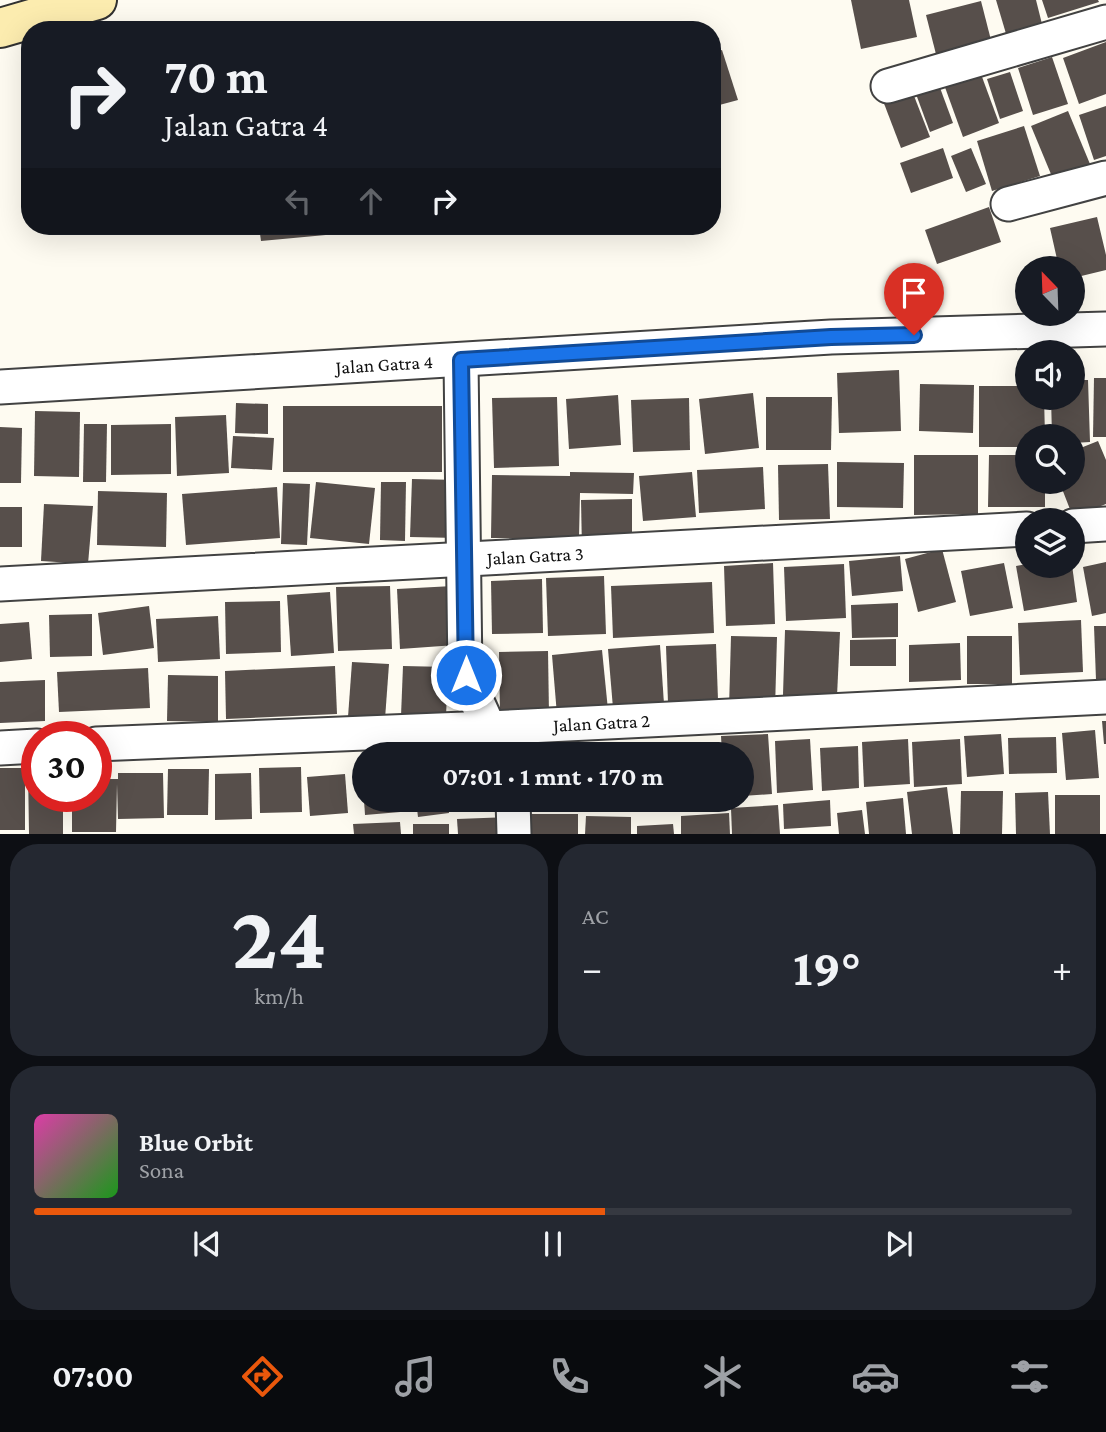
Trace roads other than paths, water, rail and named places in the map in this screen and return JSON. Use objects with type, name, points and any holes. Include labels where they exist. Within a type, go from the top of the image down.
[{"type":"street","points":[[24,21],[97,0]]},
{"type":"street","points":[[0,28],[21,22]]},
{"type":"street","points":[[888,86],[1106,22]]},
{"type":"street","points":[[1008,204],[1106,178]]},
{"type":"street","name":"Jalan Gatra 4","points":[[0,387],[831,337],[1106,329]]},
{"type":"street","points":[[461,360],[466,675],[503,737]]},
{"type":"street","points":[[1085,525],[1106,524]]},
{"type":"street","name":"Jalan Gatra 3","points":[[0,584],[1015,529]]},
{"type":"street","name":"Jalan Gatra 2","points":[[112,744],[503,737],[1106,697]]},
{"type":"street","points":[[0,748],[21,747]]},
{"type":"street","points":[[513,812],[514,834]]}]
